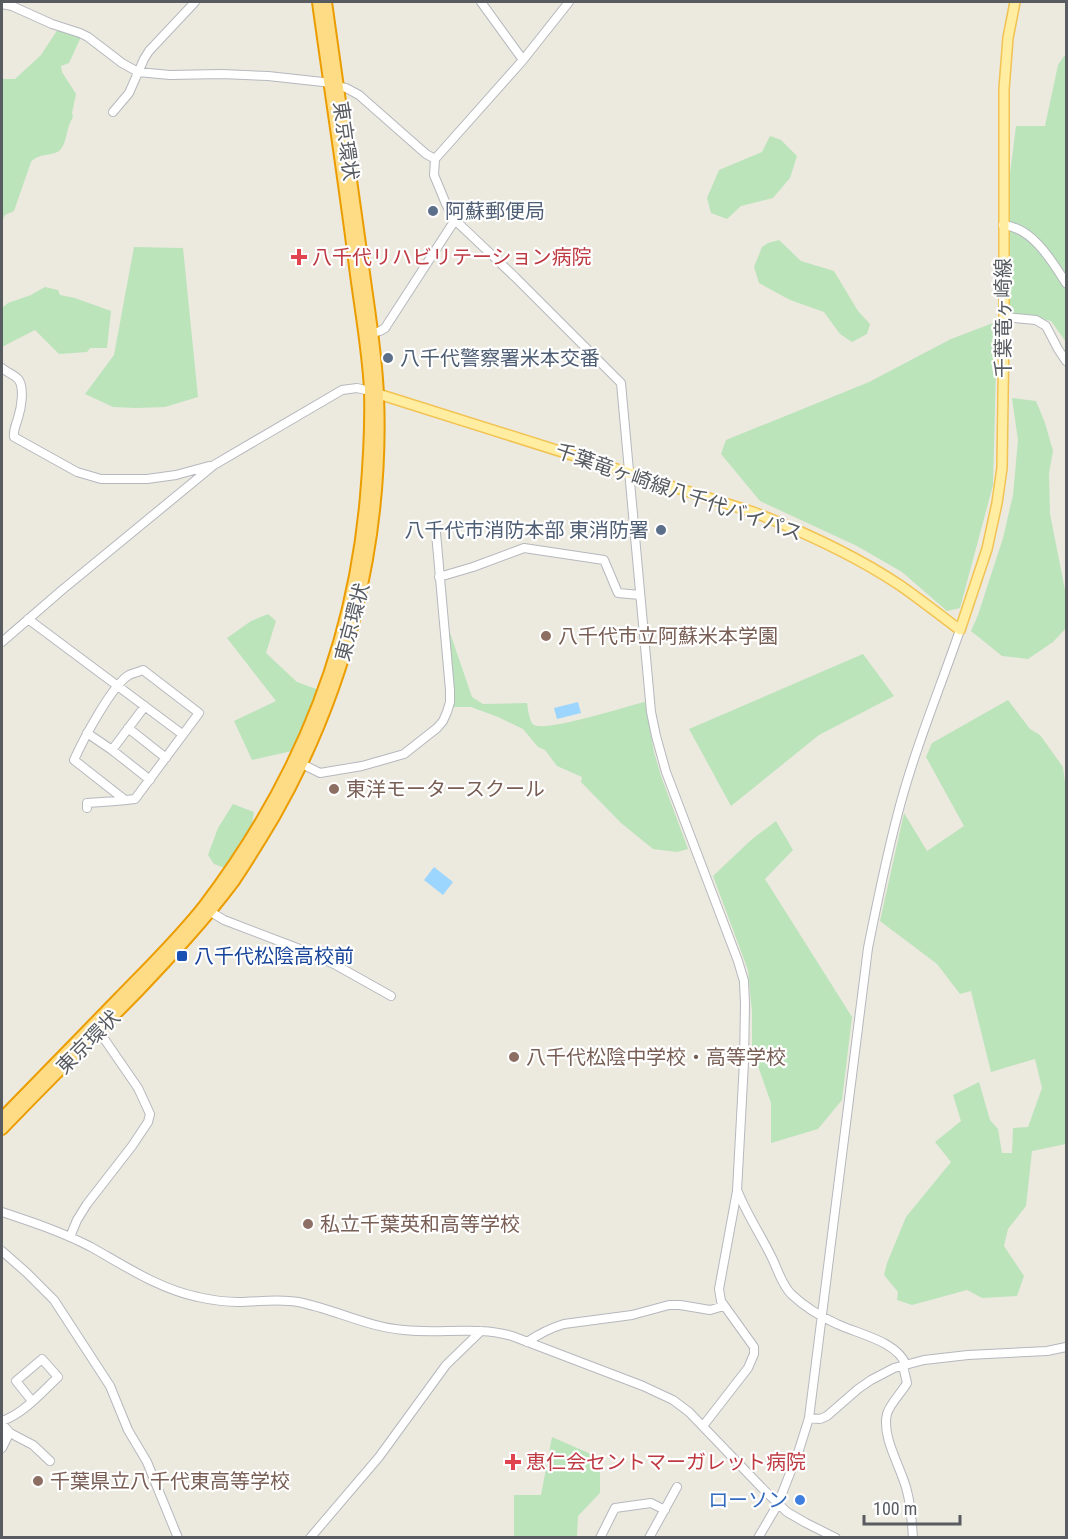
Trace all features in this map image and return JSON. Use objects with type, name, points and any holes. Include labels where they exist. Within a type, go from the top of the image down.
[{"type":"highway","name":"東京環状","points":[[2,1129],[206,910],[246,862],[302,765],[323,717],[346,650],[362,590],[377,477],[372,333],[334,85],[318,2]]},
{"type":"highway","name":"東京環状","points":[[206,910],[270,808],[294,763],[314,717],[331,672],[349,610],[360,552],[374,392],[352,243],[326,2]]},
{"type":"highway","name":"東京環状","points":[[2,1118],[97,1027]]},
{"type":"main road","name":"千葉竜ヶ崎線","points":[[960,630],[987,549],[1002,468],[1004,89],[1008,38],[1016,2]]},
{"type":"main road","name":"千葉竜ヶ崎線八千代バイパス","points":[[374,392],[753,512],[815,538],[855,559],[900,586],[960,630]]},
{"type":"street","points":[[112,112],[129,93],[149,51],[195,2]]},
{"type":"street","points":[[481,2],[523,60]]},
{"type":"street","points":[[568,2],[523,60],[435,159],[434,175],[455,220],[621,383],[651,712],[666,772],[744,981],[744,1062],[737,1191],[719,1289],[721,1301],[754,1347],[754,1354],[748,1368],[703,1426]]},
{"type":"street","points":[[2,4],[88,37],[122,63],[138,72],[170,75],[242,74],[296,78],[351,90],[426,154],[435,159]]},
{"type":"street","points":[[372,333],[386,328],[455,220]]},
{"type":"street","points":[[1004,225],[1022,231],[1044,251],[1066,283]]},
{"type":"street","points":[[1004,316],[1036,320],[1046,326],[1066,361]]},
{"type":"street","points":[[2,368],[19,380],[21,388],[22,401],[13,432],[14,437],[77,472],[101,479],[147,479],[176,475],[214,465]]},
{"type":"street","points":[[2,642],[214,465],[342,390],[357,388],[374,392]]},
{"type":"street","points":[[302,765],[321,773],[362,766],[404,754],[437,728],[442,721],[450,702],[450,690],[436,533]]},
{"type":"street","points":[[439,577],[524,548],[604,560],[618,593],[640,595]]},
{"type":"street","points":[[28,619],[182,734]]},
{"type":"street","points":[[758,1538],[778,1503],[809,1418],[868,948],[893,833],[916,754],[960,630]]},
{"type":"street","points":[[87,808],[87,803],[135,800],[198,713],[143,670],[129,675],[117,686],[87,733],[74,760],[125,800]]},
{"type":"street","points":[[112,750],[145,706]]},
{"type":"street","points":[[128,728],[166,758]]},
{"type":"street","points":[[87,733],[150,780]]},
{"type":"street","points":[[206,910],[224,920],[334,964],[391,996]]},
{"type":"street","points":[[70,1237],[87,1204],[132,1146],[148,1122],[150,1114],[138,1088],[97,1027]]},
{"type":"street","points":[[737,1191],[785,1287],[793,1296],[821,1316],[879,1341],[897,1352],[905,1361],[907,1383],[887,1412],[886,1419],[893,1456],[907,1490],[914,1538]]},
{"type":"street","points":[[2,1212],[48,1227],[158,1283],[196,1297],[238,1302],[282,1300],[298,1302],[399,1330],[496,1332],[660,1393],[689,1412],[787,1512],[836,1538]]},
{"type":"street","points":[[2,1251],[54,1300],[110,1386],[128,1430],[147,1462],[178,1538]]},
{"type":"street","points":[[528,1342],[537,1335],[564,1324],[632,1315],[669,1305],[710,1310],[724,1306]]},
{"type":"street","points":[[310,1538],[379,1457],[446,1365],[482,1331]]},
{"type":"street","points":[[809,1418],[820,1419],[827,1416],[858,1389],[882,1374],[905,1365],[941,1357],[1056,1350],[1066,1347]]},
{"type":"street","points":[[1056,1350],[1066,1353]]},
{"type":"street","points":[[2,1448],[6,1435],[2,1422],[18,1413],[32,1401],[58,1377],[42,1359],[16,1381],[32,1401]]},
{"type":"street","points":[[6,1435],[33,1445],[50,1461]]},
{"type":"street","points":[[649,1538],[677,1487]]},
{"type":"street","points":[[600,1538],[615,1509],[651,1503],[665,1510]]},
{"type":"green space","points":[[58,29],[81,37],[69,63],[61,66],[62,72],[76,94],[73,117],[61,149],[55,153],[38,157],[31,162],[14,211],[5,215],[2,222],[2,79],[15,79],[41,55]]},
{"type":"green space","points":[[1066,56],[1066,342],[1051,321],[1010,313],[1010,174],[1016,126],[1045,126],[1058,65]]},
{"type":"green space","points":[[770,136],[781,140],[797,156],[790,178],[773,198],[741,206],[727,219],[711,213],[707,198],[719,170],[762,152]]},
{"type":"green space","points":[[779,240],[801,261],[834,271],[858,311],[870,324],[867,334],[852,342],[840,334],[824,312],[790,300],[759,283],[754,267],[762,247]]},
{"type":"green space","points":[[134,247],[183,248],[198,397],[165,407],[136,408],[113,407],[85,394],[114,355]]},
{"type":"green space","points":[[45,287],[58,290],[60,295],[111,311],[107,348],[90,348],[87,352],[59,354],[35,330],[2,347],[2,308],[8,303]]},
{"type":"green space","points":[[993,323],[996,369],[993,485],[960,608],[947,611],[902,572],[857,546],[760,501],[721,454],[726,440],[869,382],[951,339]]},
{"type":"green space","points":[[1012,398],[1036,401],[1053,451],[1049,473],[1050,514],[1066,595],[1066,628],[1053,642],[1028,659],[1002,656],[971,631],[1003,538],[1013,495],[1018,440]]},
{"type":"green space","points":[[268,614],[276,621],[266,653],[297,682],[319,690],[300,738],[292,751],[252,760],[234,721],[276,701],[227,638],[251,621]]},
{"type":"green space","points":[[447,624],[472,697],[483,704],[527,703],[534,725],[570,722],[645,702],[661,776],[688,849],[677,852],[653,849],[621,823],[581,782],[582,777],[557,766],[545,750],[538,747],[523,729],[471,707],[451,707]]},
{"type":"green space","points":[[863,654],[894,696],[819,735],[731,806],[689,729]]},
{"type":"green space","points":[[1008,700],[1030,729],[1040,735],[1063,767],[1066,790],[1066,1144],[1032,1151],[1026,1206],[1008,1229],[1004,1246],[1024,1276],[1017,1296],[982,1298],[967,1290],[912,1305],[897,1300],[898,1292],[884,1275],[906,1217],[951,1162],[935,1142],[961,1121],[953,1095],[979,1082],[990,1120],[998,1129],[1002,1153],[1012,1153],[1013,1128],[1028,1127],[1042,1088],[1035,1059],[991,1072],[971,991],[960,994],[937,964],[880,921],[904,813],[927,851],[964,826],[926,757],[932,743]]},
{"type":"green space","points":[[233,804],[254,812],[252,824],[225,868],[214,864],[208,855],[218,828]]},
{"type":"green space","points":[[776,821],[793,850],[765,879],[852,1017],[842,1100],[818,1129],[771,1143],[771,1103],[752,1049],[752,1012],[748,970],[713,876],[751,840]]},
{"type":"green space","points":[[552,1437],[600,1458],[600,1493],[578,1516],[577,1537],[514,1537],[514,1495],[541,1495]]},
{"type":"water","points":[[578,702],[581,713],[557,719],[554,708]]},
{"type":"water","points":[[434,867],[453,882],[443,895],[424,880]]},
{"type":"place","name":"阿蘇郵便局","points":[[433,211]]},
{"type":"place","name":"八千代リハビリテーション病院","points":[[299,257]]},
{"type":"place","name":"八千代警察署米本交番","points":[[388,358]]},
{"type":"place","name":"八千代市消防本部 東消防署","points":[[661,530]]},
{"type":"place","name":"八千代市立阿蘇米本学園","points":[[546,636]]},
{"type":"place","name":"東洋モータースクール","points":[[334,789]]},
{"type":"place","name":"八千代松陰高校前","points":[[182,956]]},
{"type":"place","name":"八千代松陰中学校・高等学校","points":[[514,1057]]},
{"type":"place","name":"私立千葉英和高等学校","points":[[308,1224]]},
{"type":"place","name":"恵仁会セントマーガレット病院","points":[[513,1462]]},
{"type":"place","name":"千葉県立八千代東高等学校","points":[[38,1481]]},
{"type":"place","name":"ローソン","points":[[800,1500]]}]
